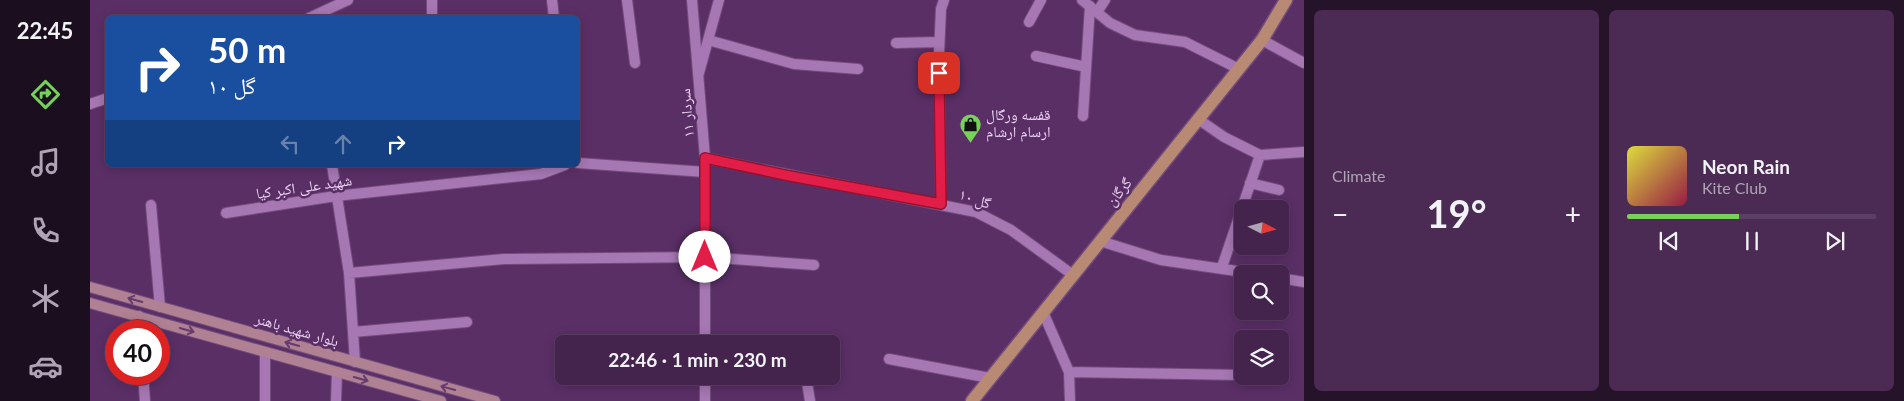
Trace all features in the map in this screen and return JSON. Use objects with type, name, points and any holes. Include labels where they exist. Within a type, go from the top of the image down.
[{"type":"main road","name":"گرگان","points":[[972,401],[1262,40],[1286,0]]},
{"type":"main road","name":"بلوار شهید باهنر","points":[[90,287],[495,401]]},
{"type":"main road","name":"بلوار شهید باهنر","points":[[90,303],[440,401]]},
{"type":"street","points":[[316,15],[348,0]]},
{"type":"street","points":[[432,0],[432,15]]},
{"type":"street","points":[[552,0],[554,15]]},
{"type":"street","points":[[627,0],[635,63]]},
{"type":"street","name":"سردار ۱۱","points":[[692,0],[705,158],[705,335]]},
{"type":"street","points":[[698,74],[719,0]]},
{"type":"street","points":[[941,204],[940,42],[941,9],[944,0]]},
{"type":"street","points":[[1029,22],[1041,0]]},
{"type":"street","points":[[1090,6],[1105,0]]},
{"type":"street","points":[[1083,116],[1090,6]]},
{"type":"street","points":[[1090,6],[1110,23],[1135,35],[1185,42],[1239,69]]},
{"type":"street","points":[[708,40],[794,64],[858,69]]},
{"type":"street","points":[[1262,40],[1304,64]]},
{"type":"street","points":[[896,44],[940,42]]},
{"type":"street","points":[[1036,56],[1086,67]]},
{"type":"street","points":[[90,104],[105,99]]},
{"type":"street","points":[[1198,119],[1224,138],[1260,155],[1304,152]]},
{"type":"street","points":[[1222,267],[1260,155]]},
{"type":"street","name":"گل ۱۰","points":[[705,158],[976,212],[1011,230],[1073,274]]},
{"type":"street","points":[[580,163],[705,172]]},
{"type":"street","points":[[332,167],[349,274],[355,362]]},
{"type":"street","name":"شهید علی اکبر کیا","points":[[226,213],[336,196],[542,174],[560,167]]},
{"type":"street","points":[[1250,183],[1279,190]]},
{"type":"street","points":[[151,205],[160,307]]},
{"type":"street","points":[[1100,241],[1161,260],[1234,269]]},
{"type":"street","points":[[349,274],[504,259],[705,257],[814,265]]},
{"type":"street","points":[[1289,280],[1304,282]]},
{"type":"street","points":[[1043,312],[1069,372],[1070,401]]},
{"type":"street","points":[[139,316],[139,320]]},
{"type":"street","points":[[353,332],[467,322]]},
{"type":"street","points":[[264,352],[265,401]]},
{"type":"street","points":[[888,360],[990,378]]},
{"type":"street","points":[[336,401],[337,372]]},
{"type":"street","points":[[1069,372],[1234,375]]},
{"type":"street","points":[[144,385],[145,401]]},
{"type":"street","points":[[705,385],[705,401]]},
{"type":"street","points":[[807,385],[810,401]]},
{"type":"place","name":"قفسه ورگال ارسام ارشام","points":[[970,143]]},
{"type":"route","points":[[705,257],[705,158],[941,204],[939,73]]}]
